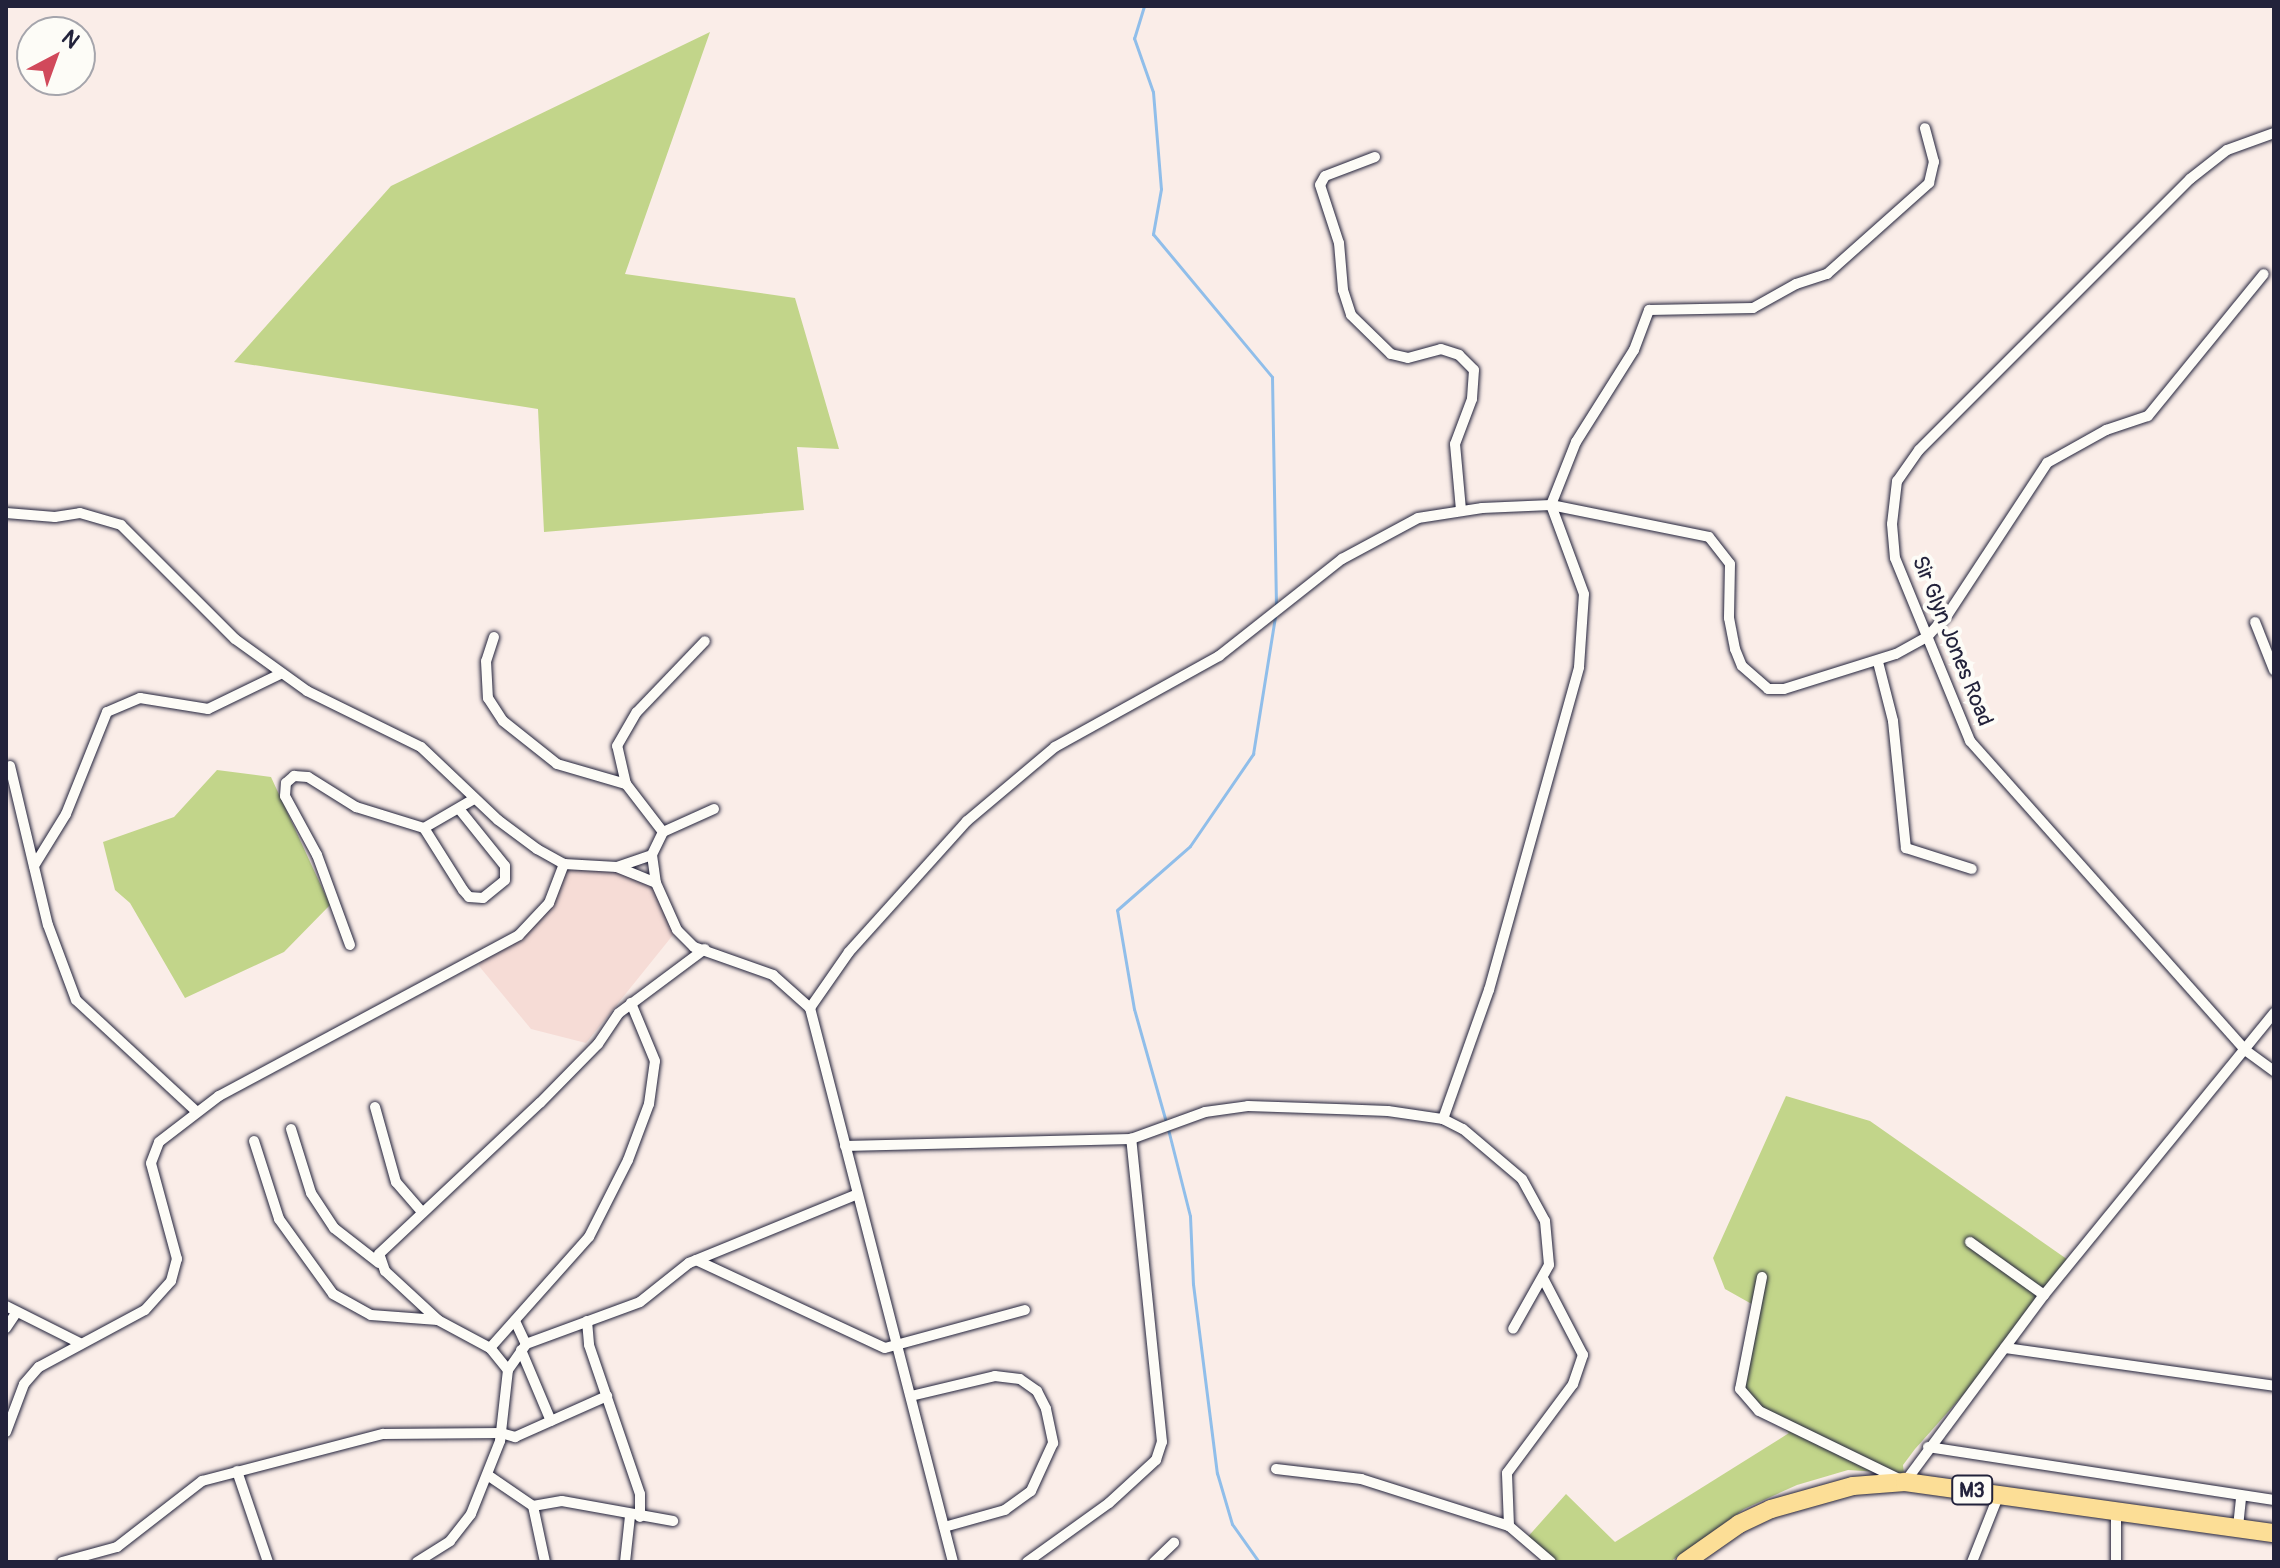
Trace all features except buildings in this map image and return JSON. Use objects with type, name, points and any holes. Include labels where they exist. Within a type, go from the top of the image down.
[{"type":"highway","name":"M3","points":[[1685,1562],[1709,1543],[1771,1509],[1811,1496],[1905,1482],[2274,1533]]},
{"type":"street","points":[[1443,1119],[1489,990],[1579,667],[1584,594],[1551,505],[1576,442],[1634,350],[1649,310],[1753,308],[1796,284],[1827,274],[1929,183],[1934,162],[1925,128]]},
{"type":"street","name":"Sir Glyn Jones Road","points":[[2274,133],[2227,150],[2190,179],[1905,468],[1895,498],[1895,558],[1970,741],[2245,1050],[2274,1071]]},
{"type":"street","points":[[1375,157],[1325,176],[1320,185],[1339,243],[1343,290],[1351,315],[1391,354],[1408,358],[1441,349],[1459,355],[1474,370],[1472,399],[1455,444],[1461,510]]},
{"type":"street","points":[[810,1008],[849,952],[967,821],[1055,747],[1219,656],[1342,559],[1385,533],[1418,518],[1461,510],[1551,505],[1696,533],[1716,542],[1730,564],[1729,618],[1735,649],[1742,666],[1768,689],[1784,689],[1878,662],[1928,636],[1980,571],[2037,473],[2056,456],[2152,412],[2264,274]]},
{"type":"street","points":[[6,513],[55,517],[80,513],[121,525],[235,639],[342,711],[421,747],[474,799],[564,864],[617,867],[656,883]]},
{"type":"street","points":[[2255,622],[2274,670]]},
{"type":"street","points":[[494,637],[486,661],[488,698],[503,721],[557,764],[626,784]]},
{"type":"street","points":[[663,832],[626,784],[617,746],[621,733],[705,641]]},
{"type":"street","points":[[1878,662],[1893,721],[1906,848],[1972,869]]},
{"type":"street","points":[[34,866],[66,814],[107,712],[140,698],[208,709],[282,673]]},
{"type":"street","points":[[10,766],[34,866],[76,1000],[196,1111]]},
{"type":"street","points":[[350,945],[317,855],[285,796],[286,783],[294,776],[308,777],[356,807],[424,828],[463,890],[469,897],[483,898],[505,880],[505,866],[460,810]]},
{"type":"street","points":[[424,828],[460,810],[474,799]]},
{"type":"street","points":[[714,809],[663,832],[652,855],[656,883],[677,930],[694,947],[773,975],[810,1008],[953,1562]]},
{"type":"street","points":[[617,867],[652,855]]},
{"type":"street","points":[[6,1432],[10,1409],[39,1367],[145,1310],[177,1269],[151,1163],[159,1142],[196,1111],[519,935],[549,903],[564,864]]},
{"type":"street","points":[[379,1263],[383,1247],[540,1103],[631,1003],[705,949]]},
{"type":"street","points":[[490,1348],[516,1323],[589,1237],[649,1104],[655,1061],[631,1003]]},
{"type":"street","points":[[1762,1277],[1740,1389],[1759,1411],[1905,1482],[1928,1447],[2044,1295],[2274,1013]]},
{"type":"street","points":[[845,1146],[1131,1139],[1205,1112],[1248,1106],[1388,1111],[1443,1119],[1512,1170],[1536,1201],[1550,1250],[1544,1280],[1513,1329]]},
{"type":"street","points":[[375,1107],[396,1182],[421,1211]]},
{"type":"street","points":[[291,1129],[311,1193],[334,1228],[379,1263],[438,1320],[490,1348],[508,1370]]},
{"type":"street","points":[[1027,1562],[1109,1503],[1156,1460],[1162,1442],[1131,1139]]},
{"type":"street","points":[[254,1141],[279,1219],[333,1294],[371,1315],[438,1320]]},
{"type":"street","points":[[417,1562],[450,1541],[471,1514],[489,1476],[501,1433],[508,1370],[524,1347],[640,1302],[696,1260],[856,1195]]},
{"type":"street","points":[[1970,1242],[2044,1295]]},
{"type":"street","points":[[696,1260],[885,1348],[1025,1310]]},
{"type":"street","points":[[1509,1526],[1507,1473],[1573,1384],[1583,1355],[1544,1280]]},
{"type":"street","points":[[6,1306],[80,1343]]},
{"type":"street","points":[[6,1328],[16,1313]]},
{"type":"street","points":[[587,1321],[607,1396],[640,1494],[625,1562]]},
{"type":"street","points":[[516,1323],[551,1421]]},
{"type":"street","points":[[2005,1348],[2274,1386]]},
{"type":"street","points":[[911,1396],[995,1376],[1020,1379],[1037,1391],[1046,1409],[1053,1443],[1031,1491],[1005,1510],[944,1527]]},
{"type":"street","points":[[62,1562],[108,1553],[191,1486],[237,1471],[383,1434],[501,1433],[515,1437],[607,1396]]},
{"type":"street","points":[[1928,1447],[2274,1500]]},
{"type":"street","points":[[1276,1469],[1361,1479],[1509,1526],[1551,1562]]},
{"type":"street","points":[[237,1471],[268,1562]]},
{"type":"street","points":[[489,1476],[533,1506],[545,1562]]},
{"type":"street","points":[[1972,1562],[1999,1494]]},
{"type":"street","points":[[2238,1527],[2241,1496]]},
{"type":"street","points":[[533,1506],[562,1501],[673,1521]]},
{"type":"street","points":[[2116,1509],[2116,1562]]},
{"type":"street","points":[[1154,1562],[1174,1543]]},
{"type":"street","points":[[1709,1543],[1710,1562]]},
{"type":"shaded area","points":[[564,864],[617,867],[656,883],[677,930],[586,1043],[531,1029],[479,966],[482,957],[539,917]]},
{"type":"green space","points":[[710,32],[625,274],[795,298],[839,449],[797,447],[804,510],[544,532],[538,409],[234,362],[391,186]]},
{"type":"green space","points":[[217,770],[271,777],[330,905],[284,952],[185,998],[130,903],[115,890],[103,842],[174,817]]},
{"type":"green space","points":[[1786,1096],[1870,1121],[2071,1262],[2005,1348],[1915,1449],[1903,1465],[1905,1482],[1895,1473],[1848,1470],[1797,1485],[1744,1509],[1670,1562],[1549,1562],[1525,1540],[1566,1494],[1615,1542],[1789,1433],[1740,1389],[1757,1307],[1725,1289],[1713,1258]]},
{"type":"waterway","points":[[1144,6],[1134,38],[1153,92],[1161,189],[1153,234],[1272,377],[1276,606]]},
{"type":"waterway","points":[[1166,1122],[1134,1009],[1117,910],[1190,846],[1253,754],[1275,617]]},
{"type":"waterway","points":[[1168,1129],[1190,1216],[1193,1284],[1217,1473],[1232,1524],[1259,1562]]}]
